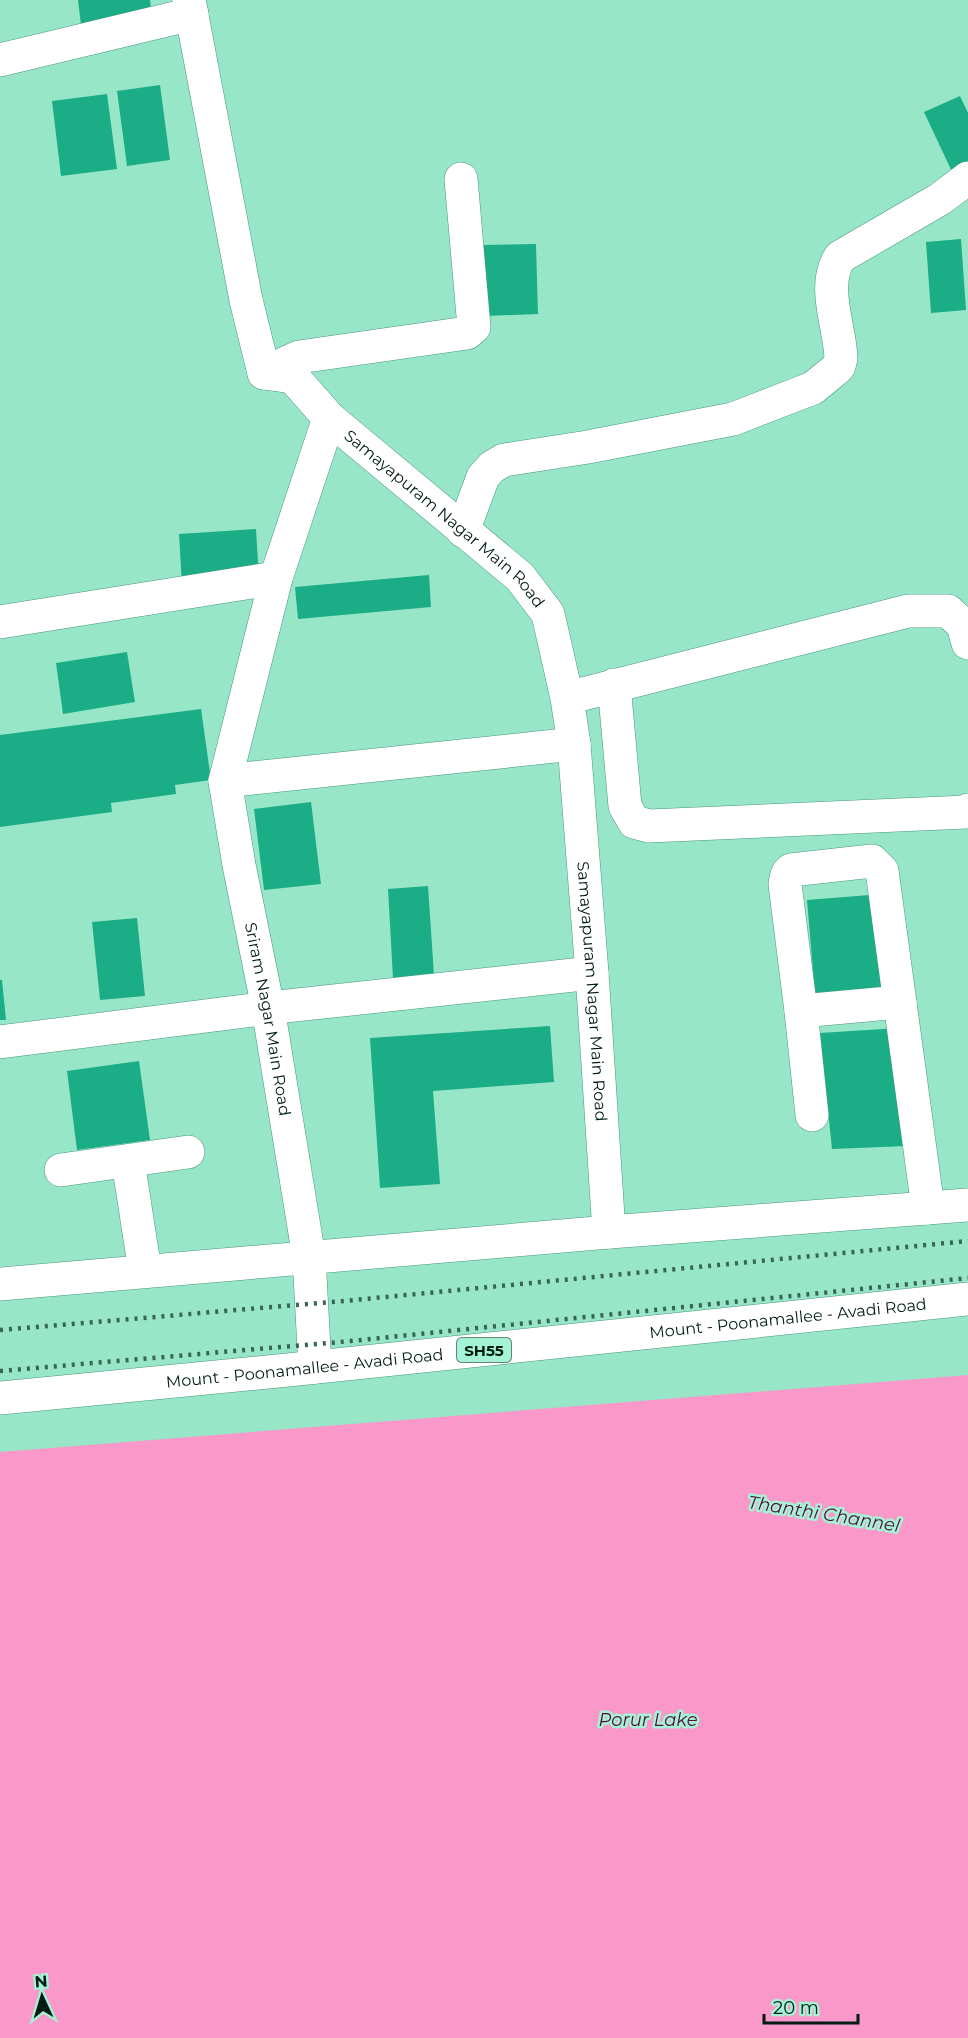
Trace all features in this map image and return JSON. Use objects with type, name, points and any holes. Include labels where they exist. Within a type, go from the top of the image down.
[{"type":"street","points":[[0,60],[191,7],[246,300],[264,373],[299,357],[467,333],[474,327],[461,179]]},
{"type":"street","points":[[463,531],[483,477],[492,467],[504,460],[588,447],[733,419],[813,388],[835,370],[841,358],[832,281],[833,267],[840,257],[940,199],[968,178]]},
{"type":"street","name":"Samayapuram Nagar Main Road","points":[[264,373],[293,377],[329,418],[520,577],[548,614],[567,698],[574,744],[609,1232]]},
{"type":"street","points":[[329,418],[276,578],[225,781],[574,744]]},
{"type":"street","points":[[0,622],[276,578]]},
{"type":"street","points":[[567,698],[908,611],[948,611],[963,625],[968,643]]},
{"type":"street","points":[[614,685],[625,806],[634,822],[649,826],[931,814],[968,810]]},
{"type":"street","name":"Sriram Nagar Main Road","points":[[225,781],[239,865],[268,1008],[309,1257],[315,1367]]},
{"type":"street","points":[[812,1115],[784,884],[791,870],[872,861],[882,871],[928,1208]]},
{"type":"street","points":[[0,1042],[268,1008],[592,973]]},
{"type":"street","points":[[801,1011],[900,1002]]},
{"type":"street","points":[[61,1170],[188,1152]]},
{"type":"street","points":[[128,1161],[145,1271]]},
{"type":"street","points":[[0,1284],[609,1232],[968,1205]]},
{"type":"street","name":"Mount - Poonamallee - Avadi Road","points":[[0,1398],[968,1299]]},
{"type":"water","name":"Porur Lake","points":[[968,1375],[968,2038],[0,2038],[0,1452]]},
{"type":"building","points":[[78,0],[150,0],[152,16],[81,25]]},
{"type":"building","points":[[160,85],[170,160],[127,166],[117,91]]},
{"type":"building","points":[[107,94],[117,169],[61,176],[52,101]]},
{"type":"building","points":[[960,96],[968,113],[968,170],[954,176],[924,112]]},
{"type":"building","points":[[961,239],[966,310],[931,313],[926,242]]},
{"type":"building","points":[[536,244],[538,314],[485,316],[483,245]]},
{"type":"building","points":[[256,529],[259,579],[182,585],[179,534]]},
{"type":"building","points":[[429,575],[431,607],[298,619],[295,587]]},
{"type":"building","points":[[127,652],[135,702],[63,714],[56,663]]},
{"type":"building","points":[[201,709],[211,780],[175,785],[176,794],[111,803],[112,812],[0,827],[0,735]]},
{"type":"building","points":[[311,802],[321,884],[264,890],[254,809]]},
{"type":"building","points":[[428,886],[434,975],[393,978],[388,889]]},
{"type":"building","points":[[882,894],[890,988],[815,994],[807,900]]},
{"type":"building","points":[[137,918],[145,996],[100,1000],[92,922]]},
{"type":"building","points":[[0,980],[2,980],[6,1020],[0,1020]]},
{"type":"building","points":[[550,1026],[554,1082],[433,1091],[440,1184],[380,1188],[370,1038]]},
{"type":"building","points":[[899,1028],[907,1146],[832,1149],[820,1033]]},
{"type":"building","points":[[139,1061],[150,1140],[77,1150],[67,1071]]},
{"type":"railway","points":[[0,1330],[344,1301],[968,1241]]},
{"type":"railway","points":[[0,1371],[351,1341],[968,1278]]},
{"type":"water label","name":"Thanthi Channel","points":[[824,1514]]}]
